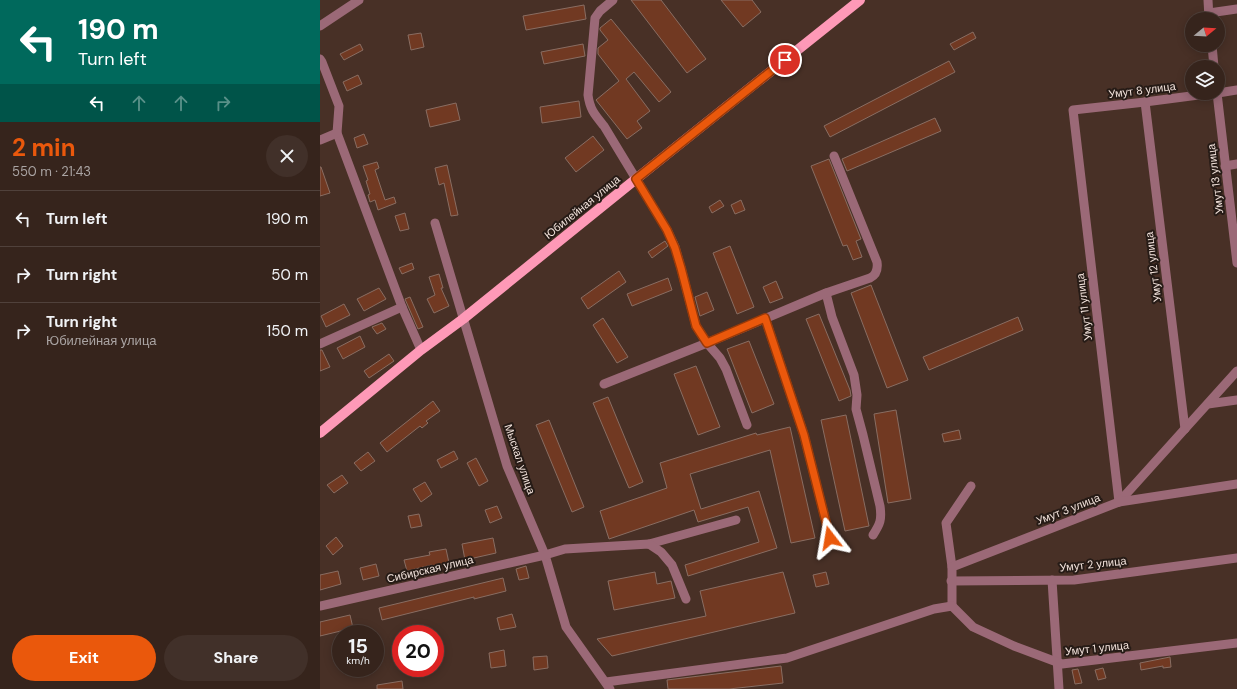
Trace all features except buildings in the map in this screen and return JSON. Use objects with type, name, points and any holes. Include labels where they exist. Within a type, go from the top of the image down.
[{"type":"main road","name":"Юбилейная улица","points":[[320,433],[421,350],[463,319],[860,0]]},
{"type":"street","points":[[320,26],[359,0]]},
{"type":"street","points":[[613,0],[600,11],[595,18],[588,95],[589,104],[592,112],[604,126],[667,230],[675,248],[696,326],[707,343],[720,358],[726,369],[747,425]]},
{"type":"street","points":[[1208,0],[1209,12]]},
{"type":"street","points":[[1225,12],[1237,9]]},
{"type":"street","points":[[320,59],[338,106],[337,133],[402,307],[421,350]]},
{"type":"street","name":"Умут 8 улица","points":[[1225,92],[1237,90]]},
{"type":"street","name":"Умут 8 улица","points":[[1073,110],[1185,97]]},
{"type":"street","name":"Умут 13 улица","points":[[1217,100],[1236,240],[1237,262]]},
{"type":"street","name":"Умут 12 улица","points":[[1145,102],[1185,429]]},
{"type":"street","name":"Умут 11 улица","points":[[1073,110],[1119,502]]},
{"type":"street","points":[[320,140],[337,133]]},
{"type":"street","points":[[604,384],[765,318],[873,276],[875,274],[877,262],[834,156]]},
{"type":"street","points":[[1225,166],[1237,164]]},
{"type":"street","name":"Мыскал улица","points":[[435,223],[507,466],[545,555],[566,627],[608,686]]},
{"type":"street","points":[[826,294],[832,317],[854,375],[857,395],[856,409],[880,506],[880,521],[873,535]]},
{"type":"street","points":[[320,344],[402,307]]},
{"type":"street","points":[[765,318],[804,435],[830,538]]},
{"type":"street","points":[[1119,502],[1237,371]]},
{"type":"street","points":[[1208,404],[1237,400]]},
{"type":"street","name":"Умут 3 улица","points":[[952,567],[1119,502],[1237,484]]},
{"type":"street","points":[[608,686],[787,658],[934,609],[952,606],[952,567],[946,523],[971,486]]},
{"type":"street","name":"Сибирская улица","points":[[320,606],[545,555],[565,549],[649,544],[736,520]]},
{"type":"street","points":[[649,544],[661,552],[672,565],[686,599]]},
{"type":"street","name":"Умут 2 улица","points":[[952,581],[1074,580],[1237,558]]},
{"type":"street","points":[[1052,580],[1059,689]]},
{"type":"street","name":"Умут 1 улица","points":[[952,606],[973,627],[1014,646],[1062,664],[1237,644]]},
{"type":"route","points":[[785,60],[636,179],[667,230],[675,248],[696,326],[707,343],[765,318],[804,435],[830,538]]}]
